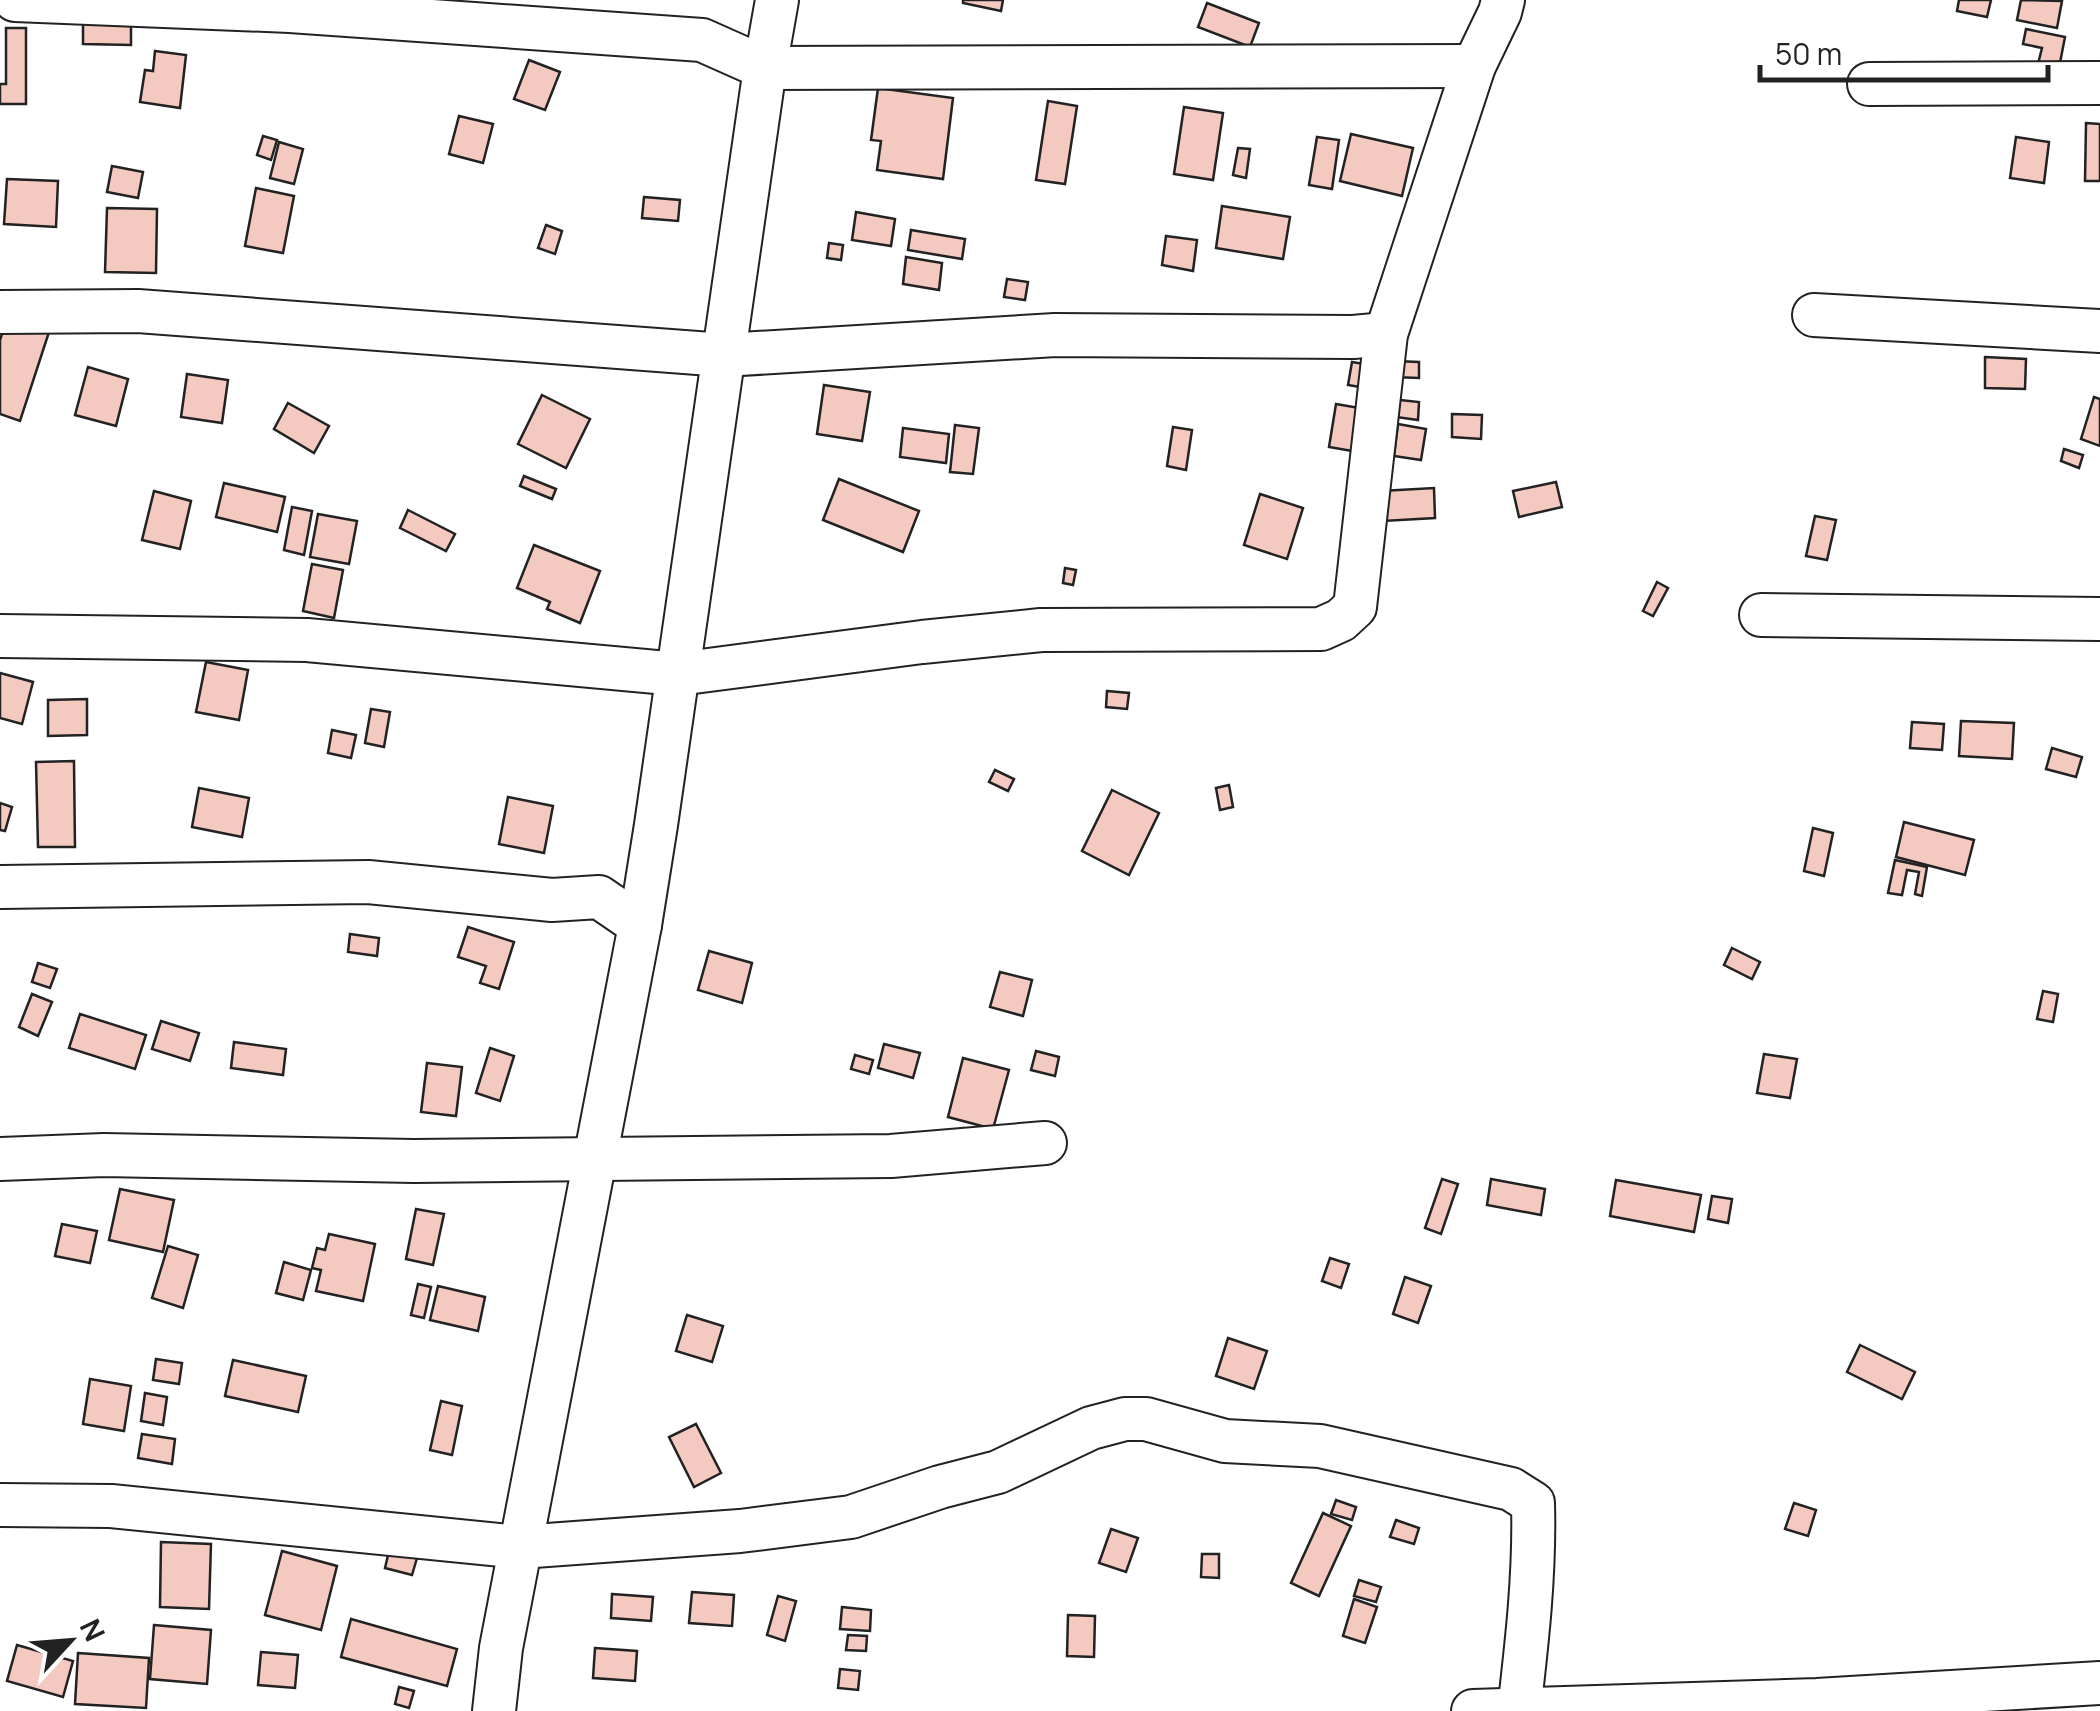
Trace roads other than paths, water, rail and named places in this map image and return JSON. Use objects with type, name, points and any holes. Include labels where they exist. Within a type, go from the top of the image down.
[{"type":"street","points":[[15,0],[290,11],[702,40],[764,68],[1474,66]]},
{"type":"street","points":[[494,1711],[501,1648],[640,925],[777,0]]},
{"type":"street","points":[[0,636],[308,640],[678,674],[1041,630],[1322,629],[1341,620],[1354,607],[1386,334],[1474,66],[1503,0]]},
{"type":"street","points":[[1869,84],[2100,83]]},
{"type":"street","points":[[0,312],[138,311],[724,355],[1055,335],[1386,334]]},
{"type":"street","points":[[1814,315],[2100,331]]},
{"type":"street","points":[[1761,616],[2100,619]]},
{"type":"street","points":[[0,887],[368,882],[552,900],[599,897],[640,925]]},
{"type":"street","points":[[0,1159],[104,1155],[414,1161],[891,1156],[1046,1143]]},
{"type":"street","points":[[0,1505],[111,1506],[520,1547],[740,1531],[850,1516],[940,1486],[998,1472],[1091,1428],[1126,1419],[1146,1420],[1225,1441],[1320,1446],[1512,1489],[1533,1503],[1530,1606],[1519,1710]]},
{"type":"street","points":[[1473,1711],[1817,1700],[2100,1682]]}]
